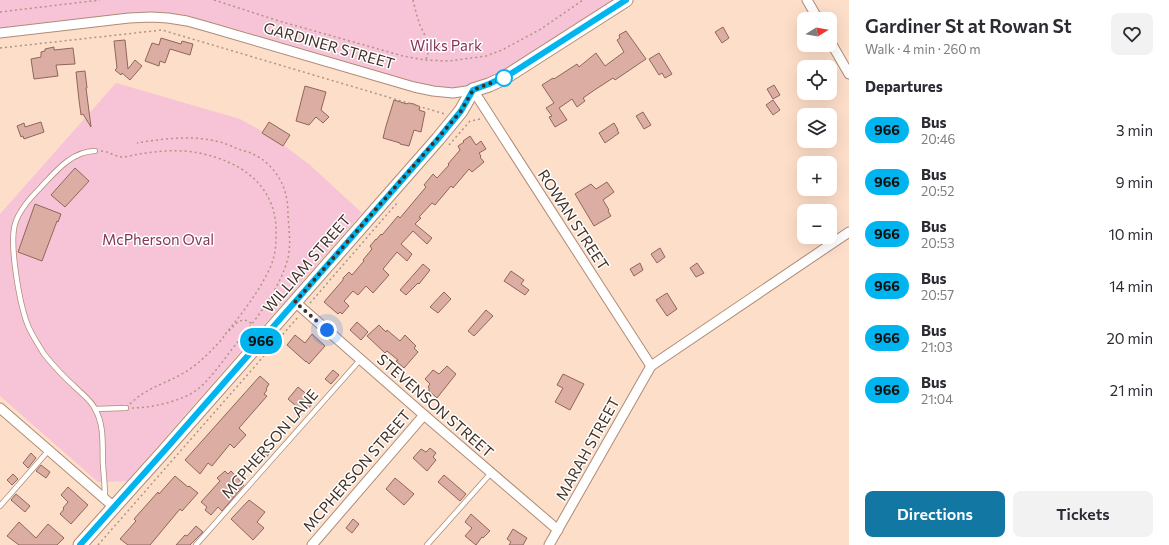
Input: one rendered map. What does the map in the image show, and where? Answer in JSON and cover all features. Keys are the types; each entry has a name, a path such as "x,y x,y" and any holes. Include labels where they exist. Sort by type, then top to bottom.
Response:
{"street":[{"name":"GARDINER STREET","path":"0,33 129,18 168,18 199,24 414,87 453,93 473,90 509,74 626,0"},
{"path":"807,0 814,12"},
{"path":"836,52 849,74"},
{"name":"ROWAN STREET","path":"473,90 651,366"},
{"name":"WILLIAM STREET","path":"80,545 109,503 165,450 299,306 453,121 461,111 473,90"},
{"path":"651,366 849,232"},
{"name":"STEVENSON STREET","path":"299,306 558,530"},
{"name":"MARAH STREET","path":"549,545 651,366"},
{"path":"0,408 109,503"},
{"name":"MCPHERSON STREET","path":"312,545 424,415"}],"lane":[{"path":"95,151 86,152 75,156 54,173 36,192 15,223 13,242 19,290 30,330 45,354 89,401 95,409 101,424 103,469 109,503"},
{"name":"MCPHERSON LANE","path":"196,545 360,360"},
{"path":"95,409 126,408"},
{"path":"0,506 49,450"},
{"path":"426,545 491,473"}],"path":[{"path":"0,12 100,0"},
{"path":"214,0 279,21 403,56 425,60 449,61 494,54 541,29 583,0"},
{"path":"413,0 420,24 427,39 428,51 425,60"},
{"path":"0,48 162,30 439,112 447,115 453,121"},
{"path":"447,146 470,121 489,116"},
{"path":"126,408 158,406 176,400 197,390 213,374 252,324 267,302 280,279 288,258 290,246 287,201 283,186 270,166 255,154 216,141 203,139 180,138 137,143"},
{"path":"95,151 106,151 120,157 169,152 188,152 224,160 253,177 267,193 274,210 277,223 273,260 259,288 247,307 223,337 207,355 187,371 148,390 126,408"},
{"path":"98,545 299,306 402,199"},
{"path":"223,337 242,320 249,321 252,324"}],"green space":[{"name":"Wilks Park","path":"0,0 626,0 489,85 433,91 168,18 0,33"},
{"name":"McPherson Oval","path":"116,83 240,119 274,138 310,165 362,213 127,481 98,482 0,396 0,214"}],"building":[{"path":"723,27 729,38 722,43 715,32"},
{"path":"626,31 646,59 615,80 613,78 583,98 585,101 577,107 572,99 559,108 567,120 555,127 549,117 552,116 546,108 554,103 542,85 577,64 579,67 596,53 605,66 624,52 617,40 620,38 619,35"},
{"path":"161,38 181,44 182,41 193,44 190,55 170,49 165,63 160,61 159,66 145,61 152,43 159,45"},
{"path":"125,40 128,69 135,60 142,66 130,80 122,73 121,75 115,70 117,68 114,41"},
{"path":"54,47 54,50 73,48 75,64 56,65 58,76 34,79 31,59 41,57 41,52 45,51 45,49"},
{"path":"659,53 672,74 665,78 662,73 659,75 649,59"},
{"path":"85,71 91,127 83,114 81,115 76,72"},
{"path":"774,85 780,95 773,99 767,89"},
{"path":"305,86 326,92 321,110 329,117 323,123 316,117 309,125 296,121"},
{"path":"394,100 407,104 414,104 420,107 419,110 425,112 421,132 414,130 409,146 383,138"},
{"path":"773,100 780,110 773,115 766,105"},
{"path":"643,112 651,125 644,129 636,116"},
{"path":"41,122 44,132 24,139 23,136 21,137 17,126 24,123 25,127"},
{"path":"269,122 290,135 283,146 262,133"},
{"path":"614,123 619,133 605,143 599,133"},
{"path":"470,136 476,145 481,141 486,149 479,153 484,162 472,172 469,169 453,188 451,186 435,205 432,203 419,217 421,218 415,224 432,238 427,244 413,231 401,244 412,254 407,261 397,252 383,269 389,275 373,293 366,286 358,295 353,291 344,301 349,306 342,314 340,312 338,314 324,302 343,280 343,278 349,272 352,275 364,261 363,260 372,249 370,246 381,234 382,235 398,216 400,218 426,187 424,185 433,174 437,178 449,165 448,164 460,150 458,146"},
{"path":"75,168 89,181 65,207 51,195"},
{"path":"607,182 614,192 603,200 611,216 594,226 575,194 591,184 596,189"},
{"path":"35,204 61,214 42,261 18,252"},
{"path":"660,248 665,257 657,263 651,254"},
{"path":"640,263 643,270 634,276 630,269"},
{"path":"697,263 704,273 696,277 690,268"},
{"path":"423,264 430,270 419,284 418,283 406,295 400,290"},
{"path":"511,271 524,280 521,284 529,290 525,295 504,281"},
{"path":"444,292 451,299 438,313 430,307"},
{"path":"667,293 677,309 667,316 656,300"},
{"path":"486,310 493,316 474,336 468,331"},
{"path":"357,322 368,332 361,340 350,330"},
{"path":"379,325 386,332 387,330 400,341 405,335 416,346 414,348 418,352 404,368 396,361 398,360 387,351 385,353 367,336"},
{"path":"312,334 325,346 309,364 287,345 295,335 305,343"},
{"path":"447,366 456,374 437,398 429,391 428,387 430,384 425,379 433,370 439,374"},
{"path":"333,370 339,375 331,384 325,379"},
{"path":"563,374 584,384 570,410 555,402 563,388 557,385"},
{"path":"260,376 269,384 264,394 267,396 239,428 246,435 234,448 230,444 212,466 208,463 200,474 185,460"},
{"path":"298,387 315,401 304,413 288,399"},
{"path":"261,447 269,454 259,466 250,459"},
{"path":"430,448 436,453 433,457 436,460 427,471 413,458 421,449 426,452"},
{"path":"31,453 36,458 28,468 23,463"},
{"path":"41,465 50,472 46,478 36,471"},
{"path":"225,471 228,474 231,471 244,485 222,511 218,507 211,515 205,510 207,507 201,502 220,481 217,478"},
{"path":"13,474 18,479 12,485 7,480"},
{"path":"444,475 466,494 460,501 438,482"},
{"path":"175,476 198,493 182,511 180,509 150,545 128,545 120,539 136,521 134,519 158,492 159,494"},
{"path":"395,478 414,494 404,505 386,489"},
{"path":"68,487 88,505 71,524 60,514 68,502 61,495"},
{"path":"16,494 30,506 25,512 11,500"},
{"path":"249,500 265,512 257,522 264,528 253,540 231,519"},
{"path":"471,514 490,531 483,538 482,537 476,545 465,536 472,528 465,522"},
{"path":"353,519 359,524 352,533 346,528"},
{"path":"19,522 36,538 48,524 64,538 57,545 19,545 7,536"},
{"path":"196,526 203,532 190,545 176,545 185,535 187,536"},
{"path":"513,529 527,538 523,545 509,545 511,542 507,539"}],"bus line":[{"name":"966","path":"80,545 438,139 461,111 473,90 504,78 626,0"}],"route":[{"path":"327,330 295,302 461,111 473,90 504,78"}]}
